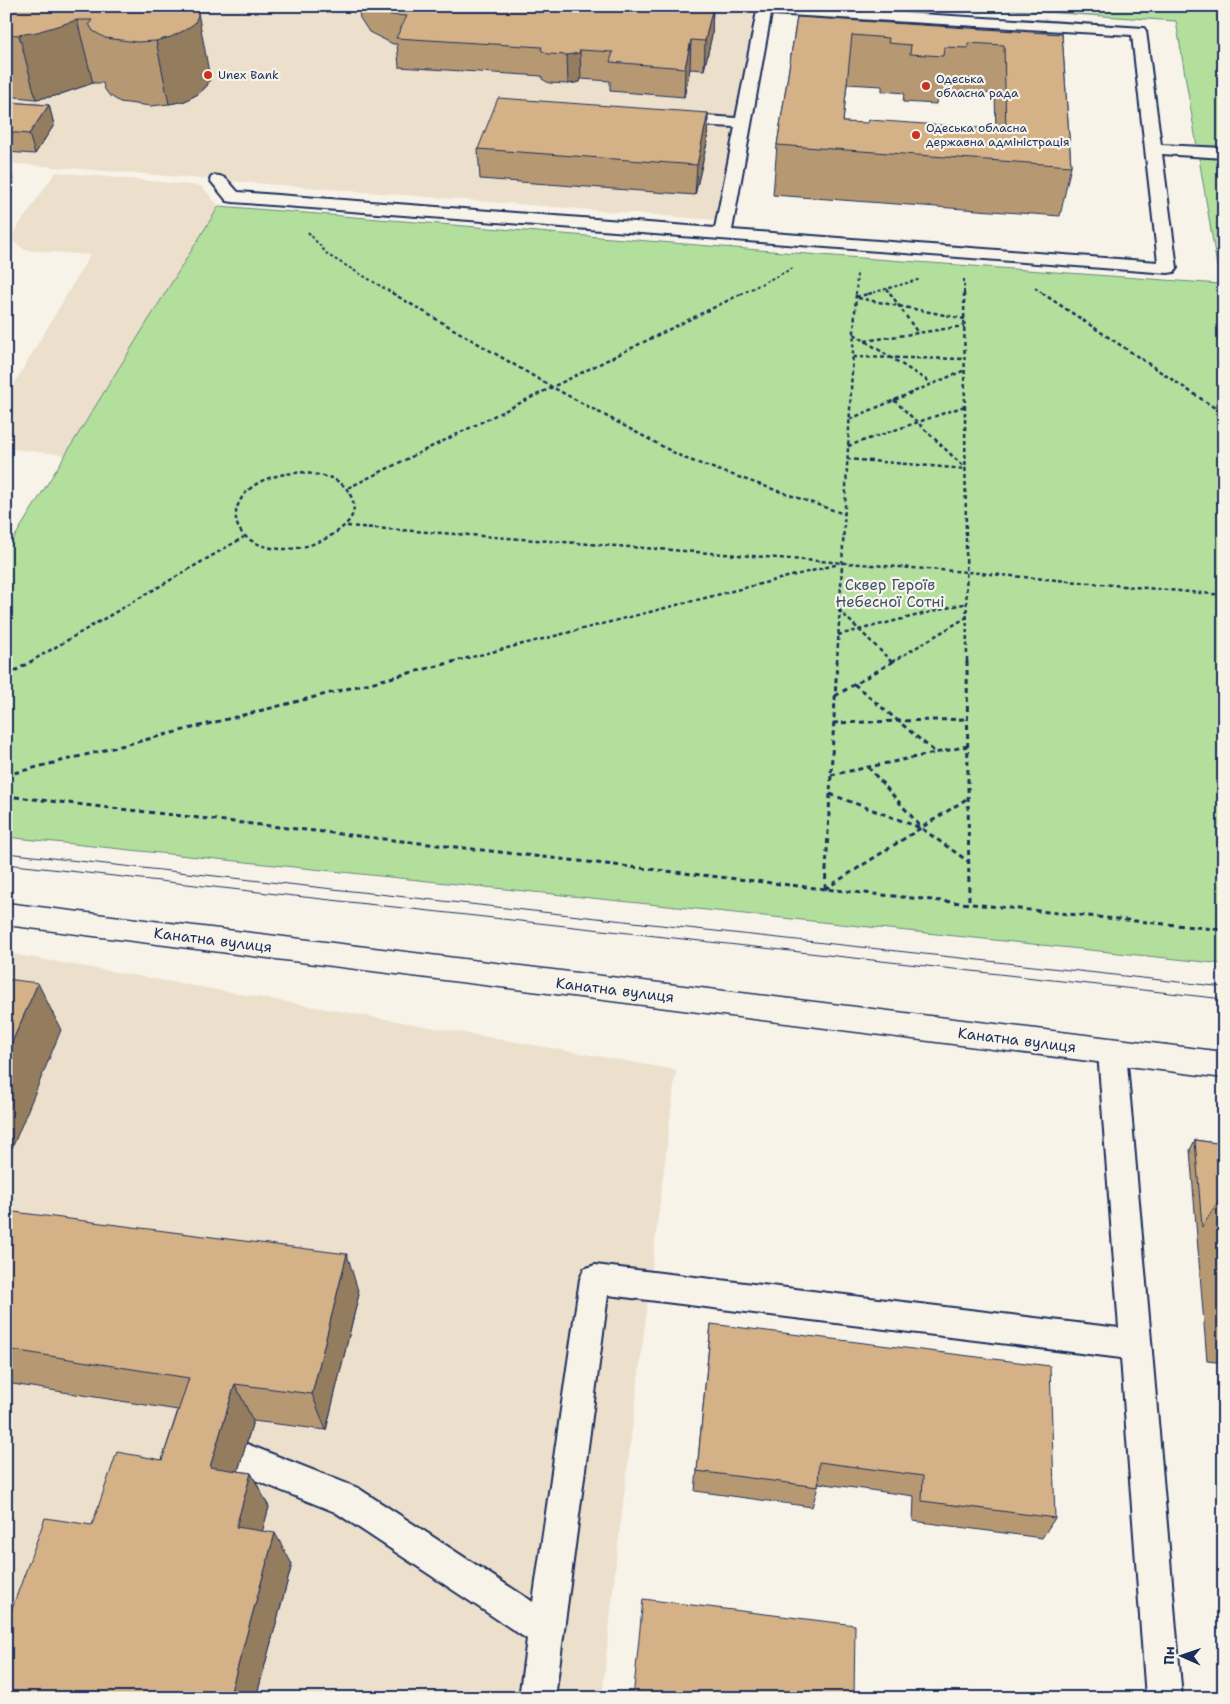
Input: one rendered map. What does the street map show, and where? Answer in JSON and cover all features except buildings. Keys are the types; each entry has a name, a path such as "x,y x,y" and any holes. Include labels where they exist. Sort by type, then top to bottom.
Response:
{"main road":[{"name":"Канатна вулиця","path":"6,914 1224,1066"}],"lane":[{"path":"218,180 233,197 851,244 964,260 1168,268 1139,31 762,7 723,234"},
{"path":"654,117 743,123"},
{"path":"1153,149 1224,153"},
{"path":"1112,1052 1164,1698"},
{"path":"537,1698 596,1279 1136,1345"},
{"path":"242,1458 346,1500 546,1630"}],"path":[{"path":"300,202 298,207 301,225 328,255 552,388 684,458 844,514"},
{"path":"348,488 851,244 856,297 825,889"},
{"path":"856,297 887,289 964,260 969,904"},
{"path":"1035,288 1224,414"},
{"path":"887,289 918,333"},
{"path":"856,297 965,319"},
{"path":"865,340 964,326"},
{"path":"854,334 931,384"},
{"path":"853,357 965,359"},
{"path":"850,419 965,370"},
{"path":"894,400 966,468"},
{"path":"848,446 965,406"},
{"path":"847,459 966,468"},
{"path":"291,473 320,474 336,480 348,488 354,500 354,513 348,526 335,537 317,545 277,550 258,545 244,537 236,526 234,514 238,501 248,489 263,480 291,473"},
{"path":"348,526 967,572 1224,596"},
{"path":"6,676 244,537"},
{"path":"6,775 842,563"},
{"path":"838,635 967,603"},
{"path":"839,610 892,662"},
{"path":"835,696 967,617"},
{"path":"854,684 935,753"},
{"path":"833,723 968,719"},
{"path":"830,775 968,746"},
{"path":"868,767 921,828 969,862"},
{"path":"830,794 921,828"},
{"path":"6,796 825,889 1224,930"},
{"path":"825,889 968,798"}],"shaded area":[{"path":"6,6 755,6 716,220 6,163"},
{"path":"56,172 201,186 219,206 66,455 6,448 6,398 90,255 25,250 9,239"},
{"path":"6,953 676,1070 616,1561 602,1698 6,1698"}],"green space":[{"name":"Сквер Героїв Небесної Сотні","path":"956,6 1224,6 1224,964 6,837 6,551 219,206 820,255 1220,284 1176,21"}],"tram line":[{"path":"6,853 1224,987"},
{"path":"6,864 1224,999"}],"place":[{"name":"Unex Bank","path":"208,75"},
{"name":"Одеська обласна рада","path":"926,86"},
{"name":"Одеська обласна державна адміністрація","path":"916,135"}]}
